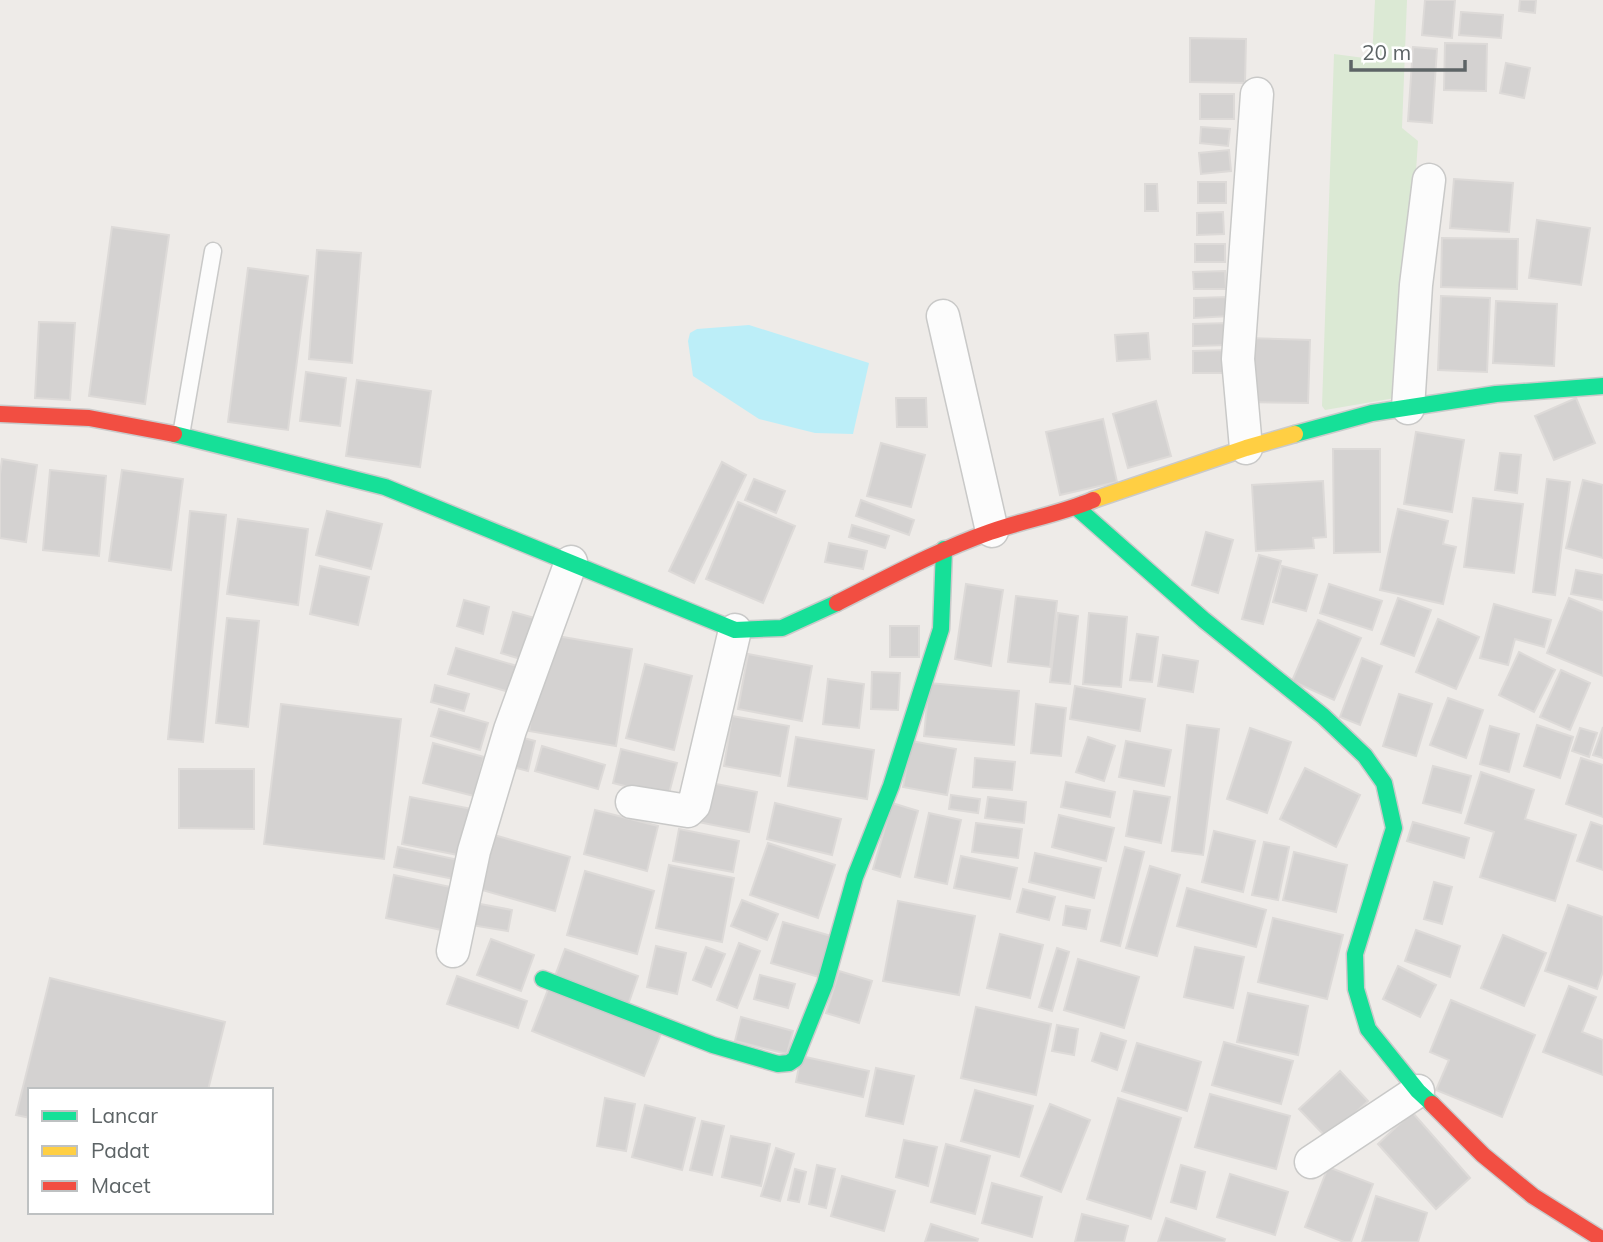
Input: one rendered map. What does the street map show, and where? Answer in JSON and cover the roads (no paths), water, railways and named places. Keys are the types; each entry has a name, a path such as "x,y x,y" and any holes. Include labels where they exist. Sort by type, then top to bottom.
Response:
{"street":[{"path":"1246,448 1238,359 1257,94"},
{"path":"1408,408 1416,285 1429,180"},
{"path":"943,316 992,531"},
{"path":"0,414 89,418 181,435 385,487 735,630 782,628 944,549 1246,448 1372,413 1496,394 1603,386"},
{"path":"1076,507 1204,620 1323,716 1365,756 1384,783 1394,828 1355,954 1356,989 1368,1030 1418,1091 1503,1172 1533,1196 1603,1240"},
{"path":"543,979 713,1045 778,1065 795,1059 825,984 855,877 891,786 940,629 944,549"},
{"path":"453,951 474,851 510,730 571,562"},
{"path":"632,802 688,811 694,805 735,630"},
{"path":"1311,1162 1418,1091"}],"lane":[{"path":"181,435 213,251"}],"water":[{"path":"749,325 869,363 853,434 815,433 759,419 693,376 688,341 690,333 697,329"}]}
